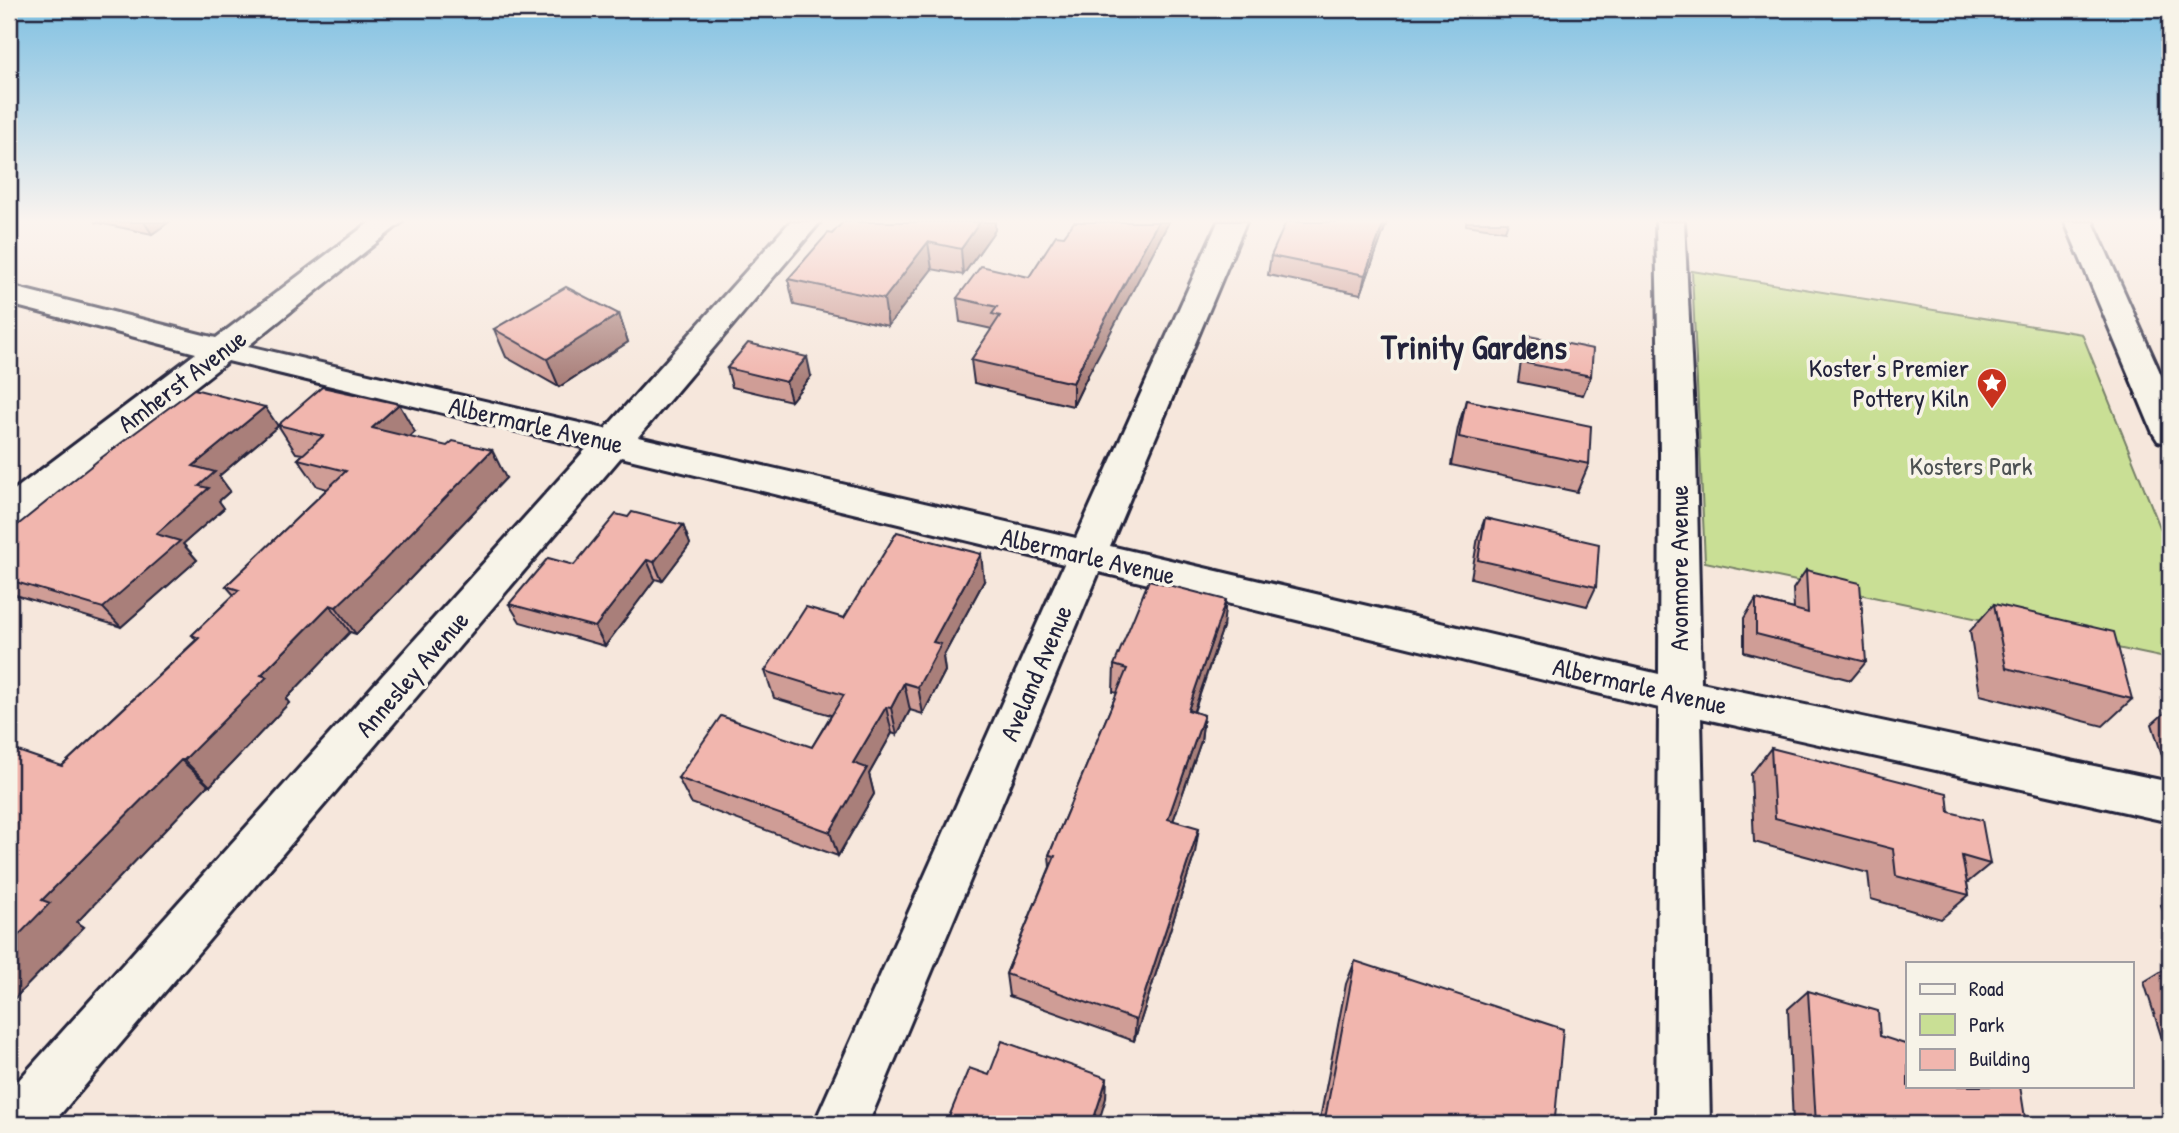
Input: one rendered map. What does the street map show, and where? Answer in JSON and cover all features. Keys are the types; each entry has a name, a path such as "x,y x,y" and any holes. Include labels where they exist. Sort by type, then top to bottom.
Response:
{"street":[{"name":"Amherst Avenue","path":"9,513 320,275"},
{"name":"Annesley Avenue","path":"16,1124 760,275"},
{"name":"Aveland Avenue","path":"841,1124 1209,275"},
{"name":"Avonmore Avenue","path":"1672,275 1678,453 1683,1124"},
{"path":"2102,275 2170,433"},
{"name":"Albermarle Avenue","path":"9,295 223,350 614,444 1680,696 2170,802"}],"green space":[{"name":"Kosters Park","path":"1692,275 1716,275 2082,334 2170,552 2170,659 1705,562"}],"building":[{"path":"792,275 903,275 884,299 788,279"},
{"path":"974,275 1029,277 1129,275 1073,383 971,360 1000,316 992,314 997,307 957,298"},
{"path":"566,287 619,314 547,359 494,329"},
{"path":"1529,336 1593,349 1591,376 1525,363"},
{"path":"748,343 807,357 786,382 727,368"},
{"path":"322,387 399,404 372,428 447,446 453,441 492,450 370,575 336,607 330,605 261,675 267,677 42,900 50,903 9,945 9,748 62,766 199,638 192,635 239,590 226,586 346,471 298,459 323,436 278,425"},
{"path":"194,389 265,407 193,466 215,472 199,486 209,488 156,534 180,541 103,608 9,580 9,532 101,458"},
{"path":"1466,400 1591,426 1589,464 1459,437"},
{"path":"632,512 683,525 654,562 647,560 595,627 509,604 548,558 574,565 616,514 628,517"},
{"path":"1485,518 1599,544 1596,587 1478,560"},
{"path":"897,532 981,554 933,642 941,644 918,687 904,683 891,708 886,707 853,763 867,768 830,832 678,778 721,716 812,747 844,695 765,671 806,607 844,618"},
{"path":"1806,570 1860,583 1866,662 1756,634 1756,599 1808,613"},
{"path":"1149,580 1226,600 1188,710 1204,715 1168,819 1199,828 1136,1020 1006,974 1055,856 1049,855 1127,669 1114,665"},
{"path":"1994,604 2114,632 2132,699 2006,668"},
{"path":"1771,748 1947,793 1949,812 1982,820 1990,864 1962,856 1969,895 1896,876 1893,849 1775,818"},
{"path":"1355,961 1563,1029 1555,1118 1560,1119 1559,1124 1324,1124"},
{"path":"1808,991 1878,1011 1880,1036 1906,1044 1906,1088 2020,1088 2026,1124 1816,1124"},
{"path":"1002,1041 1107,1078 1092,1124 946,1124 969,1068 989,1075"}],"place":[{"name":"Koster's Premier Pottery Kiln","path":"1992,410"}],"district":[{"name":"Trinity Gardens","path":"1474,347"}]}
